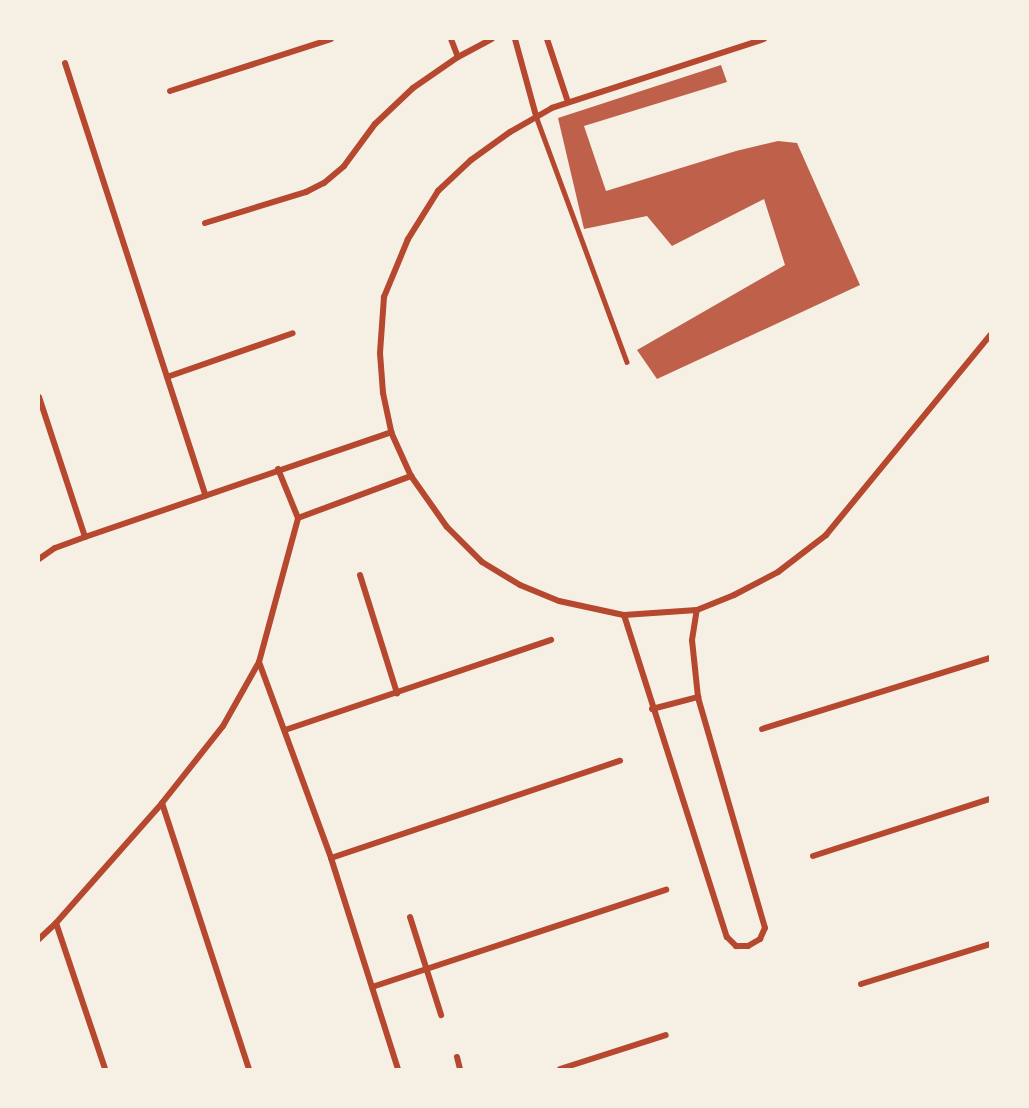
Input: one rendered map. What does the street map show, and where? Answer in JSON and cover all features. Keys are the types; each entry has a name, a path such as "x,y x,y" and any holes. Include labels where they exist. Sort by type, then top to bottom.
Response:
{"street":[{"path":"170,91 332,39"},
{"path":"451,39 458,57"},
{"path":"206,223 306,192 324,183 344,166 375,124 413,88 458,57 492,39"},
{"path":"515,39 536,116"},
{"path":"547,39 568,102"},
{"path":"764,39 568,102 536,116 471,160 438,191 408,239 384,297 380,353 383,393 391,432 411,476 447,527 482,562 520,585 559,601 624,615 697,610 734,595 778,572 826,535 990,335"},
{"path":"65,63 206,496"},
{"path":"167,377 293,333"},
{"path":"39,398 85,537"},
{"path":"39,559 55,549 85,537 391,432"},
{"path":"39,939 56,924 162,803 223,726 260,662 298,519 278,469"},
{"path":"298,519 411,476"},
{"path":"360,575 397,693"},
{"path":"624,615 652,710 727,937 736,946 748,946 760,939 765,928 698,697 692,640 697,610"},
{"path":"285,730 551,640"},
{"path":"762,729 990,658"},
{"path":"260,662 331,858 398,1069"},
{"path":"652,710 698,697"},
{"path":"331,858 620,761"},
{"path":"813,856 990,799"},
{"path":"162,803 249,1069"},
{"path":"372,987 666,890"},
{"path":"410,917 441,1016"},
{"path":"56,924 105,1069"},
{"path":"861,984 990,944"},
{"path":"560,1069 666,1035"},
{"path":"457,1057 460,1069"}],"lane":[{"path":"536,116 627,362"}],"building":[{"path":"721,65 727,82 584,126 606,191 736,151 778,141 797,143 860,285 657,379 637,350 785,265 764,199 672,246 647,216 584,229 558,118"}]}
